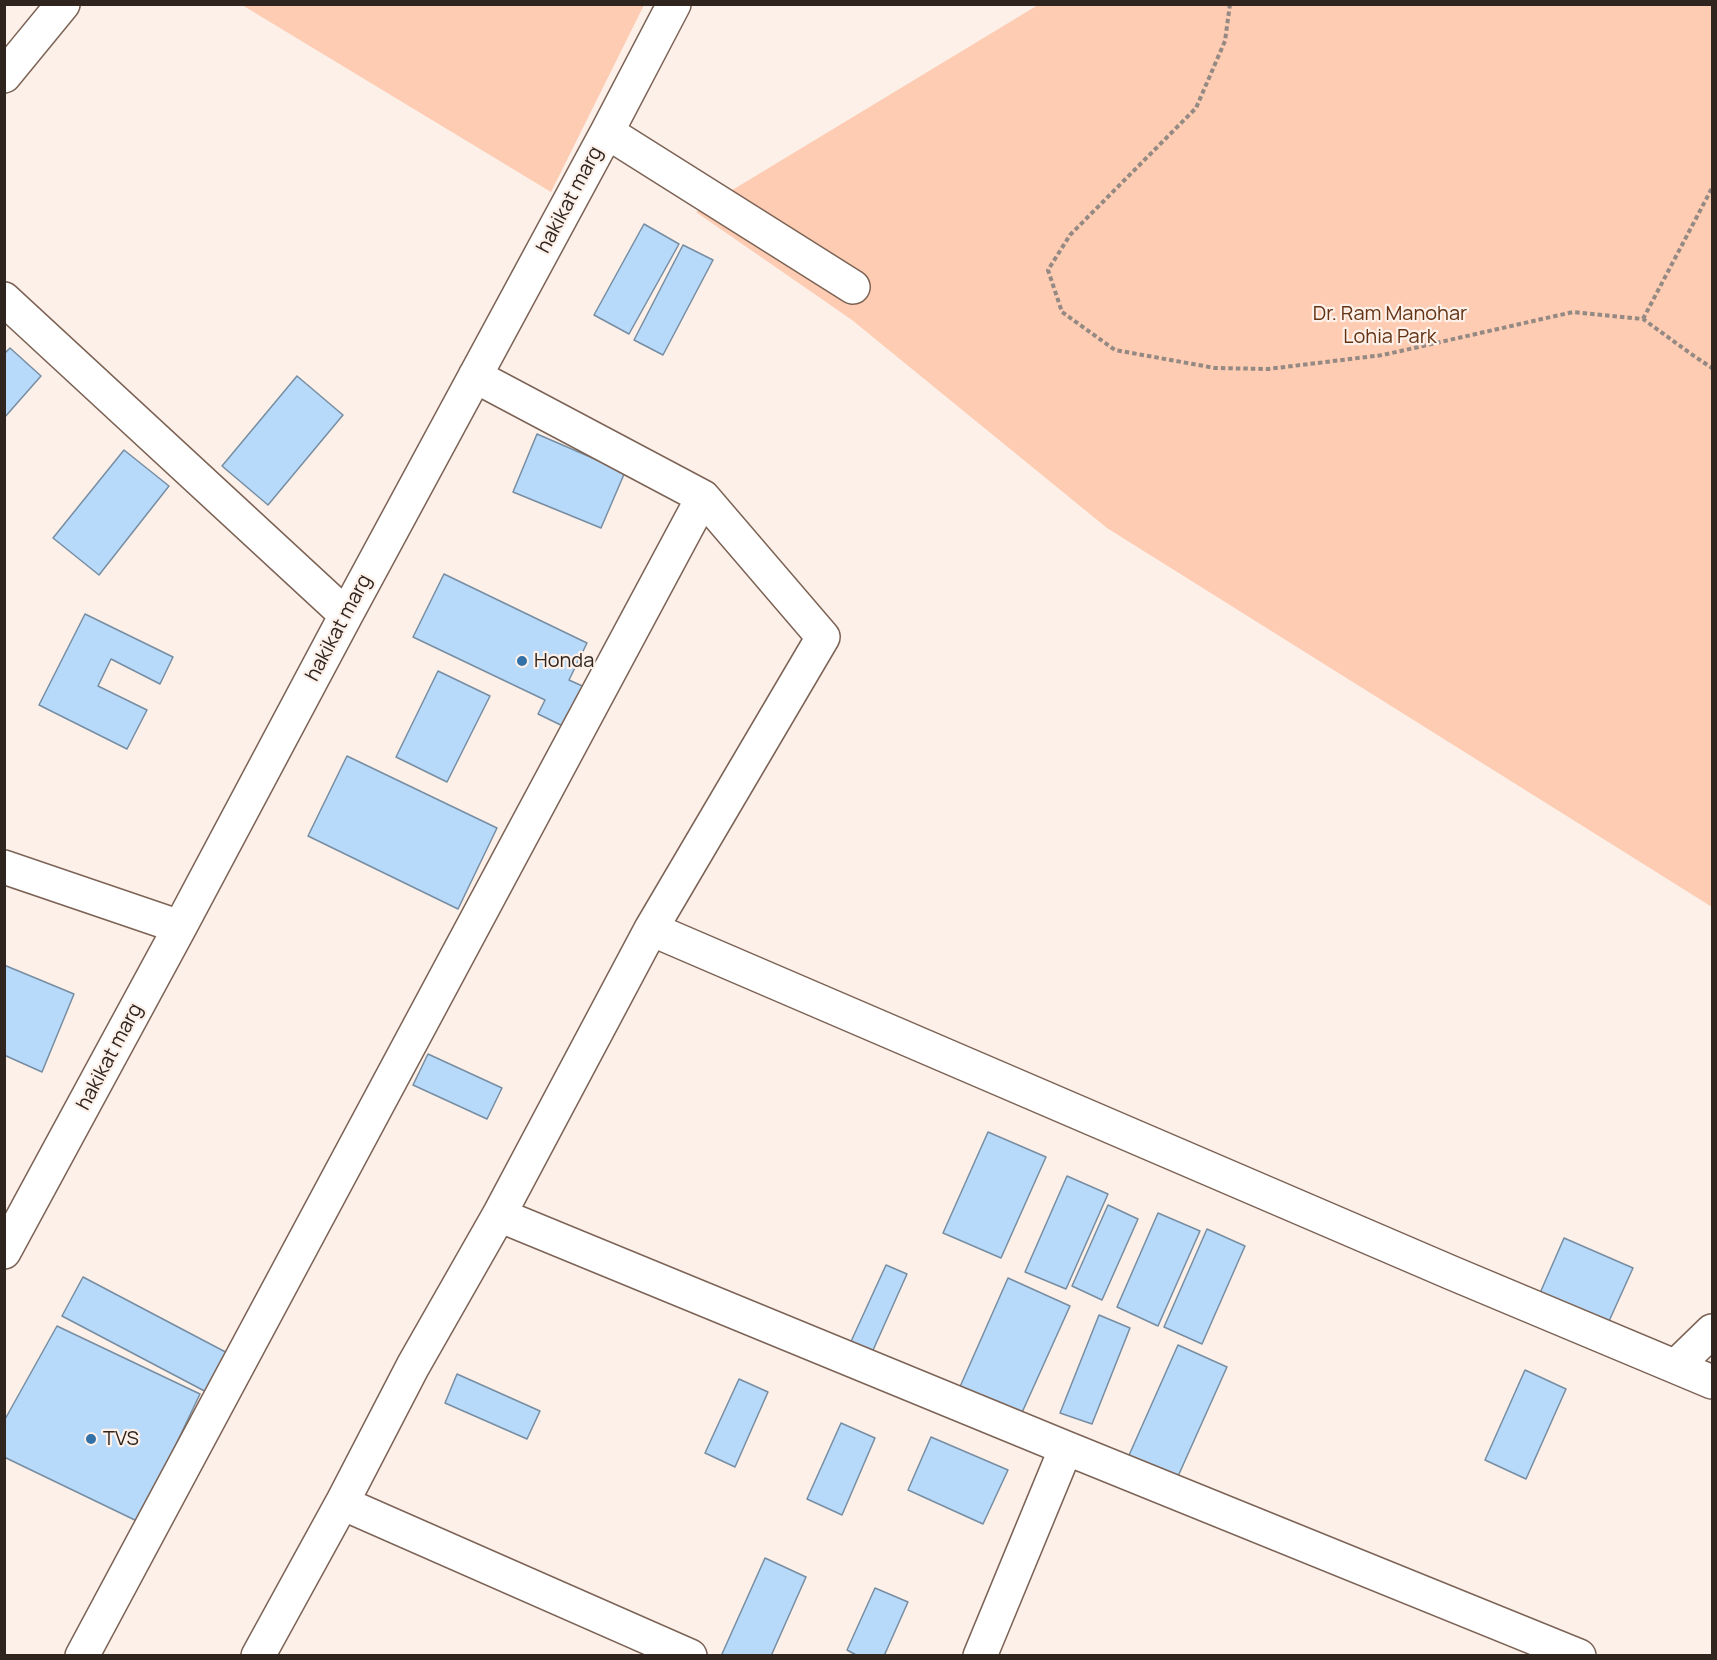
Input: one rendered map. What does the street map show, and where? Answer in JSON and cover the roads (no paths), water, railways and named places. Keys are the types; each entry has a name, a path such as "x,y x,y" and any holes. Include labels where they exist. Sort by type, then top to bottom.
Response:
{"street":[{"path":"4,76 63,4"},
{"name":"hakikat marg","path":"4,1252 674,4"},
{"path":"607,132 853,287"},
{"path":"4,299 345,615"},
{"path":"258,1656 342,1503 413,1366 499,1215 651,929 823,637 703,497 475,376"},
{"path":"82,1656 703,497"},
{"path":"4,867 180,927"},
{"path":"651,929 1441,1268 1713,1382"},
{"path":"499,1215 1579,1656"},
{"path":"1676,1366 1713,1331"},
{"path":"980,1656 1066,1448"},
{"path":"342,1503 690,1656"}],"place":[{"name":"Honda","path":"522,661"},
{"name":"TVS","path":"91,1439"}],"park label":[{"name":"Dr. Ram Manohar Lohia Park","path":"1390,326"}]}
